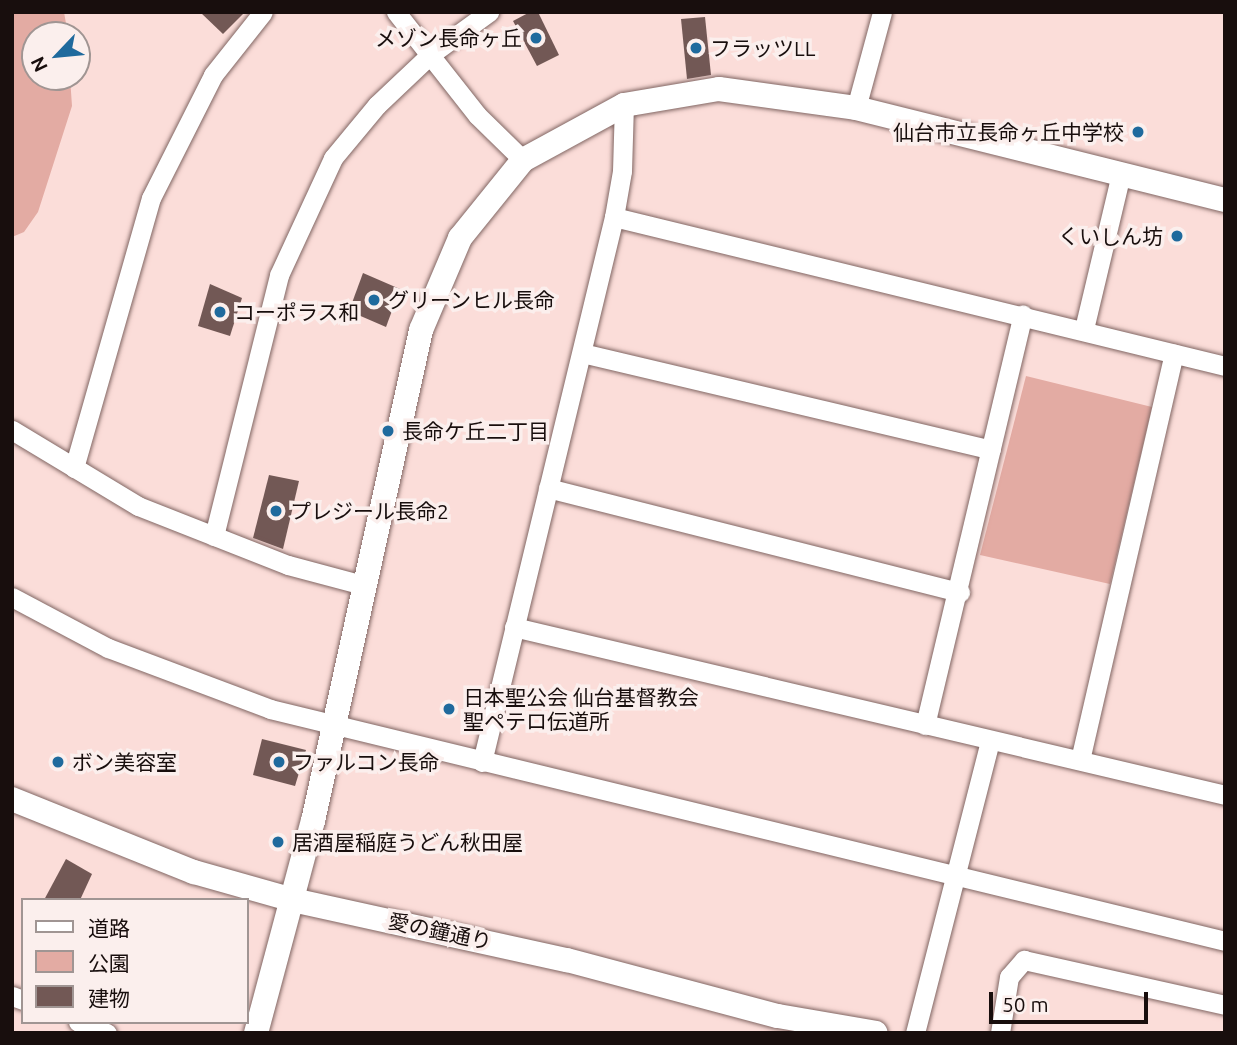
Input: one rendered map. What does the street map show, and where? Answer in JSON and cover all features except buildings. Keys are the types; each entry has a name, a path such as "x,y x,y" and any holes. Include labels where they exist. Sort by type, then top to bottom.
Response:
{"street":[{"path":"74,468 151,198 213,75 263,12"},
{"path":"396,12 477,114 523,160"},
{"path":"214,536 279,275 299,224 333,158 376,105 431,54 489,12"},
{"path":"856,108 882,12"},
{"path":"256,1033 278,934 293,900 334,727 421,330 439,279 478,211 523,160 624,105 719,89 856,108 1121,178 1225,200"},
{"path":"482,762 614,217 622,172 624,105"},
{"path":"1084,329 1121,178"},
{"path":"614,217 1084,329 1225,366"},
{"path":"925,725 960,592 1023,315"},
{"path":"582,353 991,450"},
{"path":"1080,760 1174,354"},
{"path":"12,430 138,506 288,565 363,585"},
{"path":"548,488 960,592"},
{"path":"12,597 108,648 334,727 958,873 1225,941"},
{"path":"514,627 1225,794"},
{"path":"915,1033 990,740"},
{"name":"愛の鐘通り","path":"12,799 194,872 293,900 567,960 778,1016 876,1033"},
{"path":"1000,1033 1009,977 1024,960 1225,1005"},
{"path":"83,1024 107,1033"}],"green space":[{"path":"12,12 64,12 66,21 21,21 21,91 71,91 72,106 38,212 24,232 12,237"},
{"path":"1026,376 1152,407 1110,584 980,555"}],"place":[{"name":"メゾン長命ヶ丘","path":"536,38"},
{"name":"フラッツLL","path":"696,48"},
{"name":"仙台市立長命ヶ丘中学校","path":"1138,132"},
{"name":"くいしん坊","path":"1177,236"},
{"name":"グリーンヒル長命","path":"374,300"},
{"name":"コーポラス和","path":"220,312"},
{"name":"長命ケ丘二丁目","path":"388,431"},
{"name":"プレジール長命2","path":"276,511"},
{"name":"日本聖公会 仙台基督教会 聖ペテロ伝道所","path":"449,709"},
{"name":"ボン美容室","path":"58,762"},
{"name":"ファルコン長命","path":"279,762"},
{"name":"居酒屋稲庭うどん秋田屋","path":"278,842"}]}
